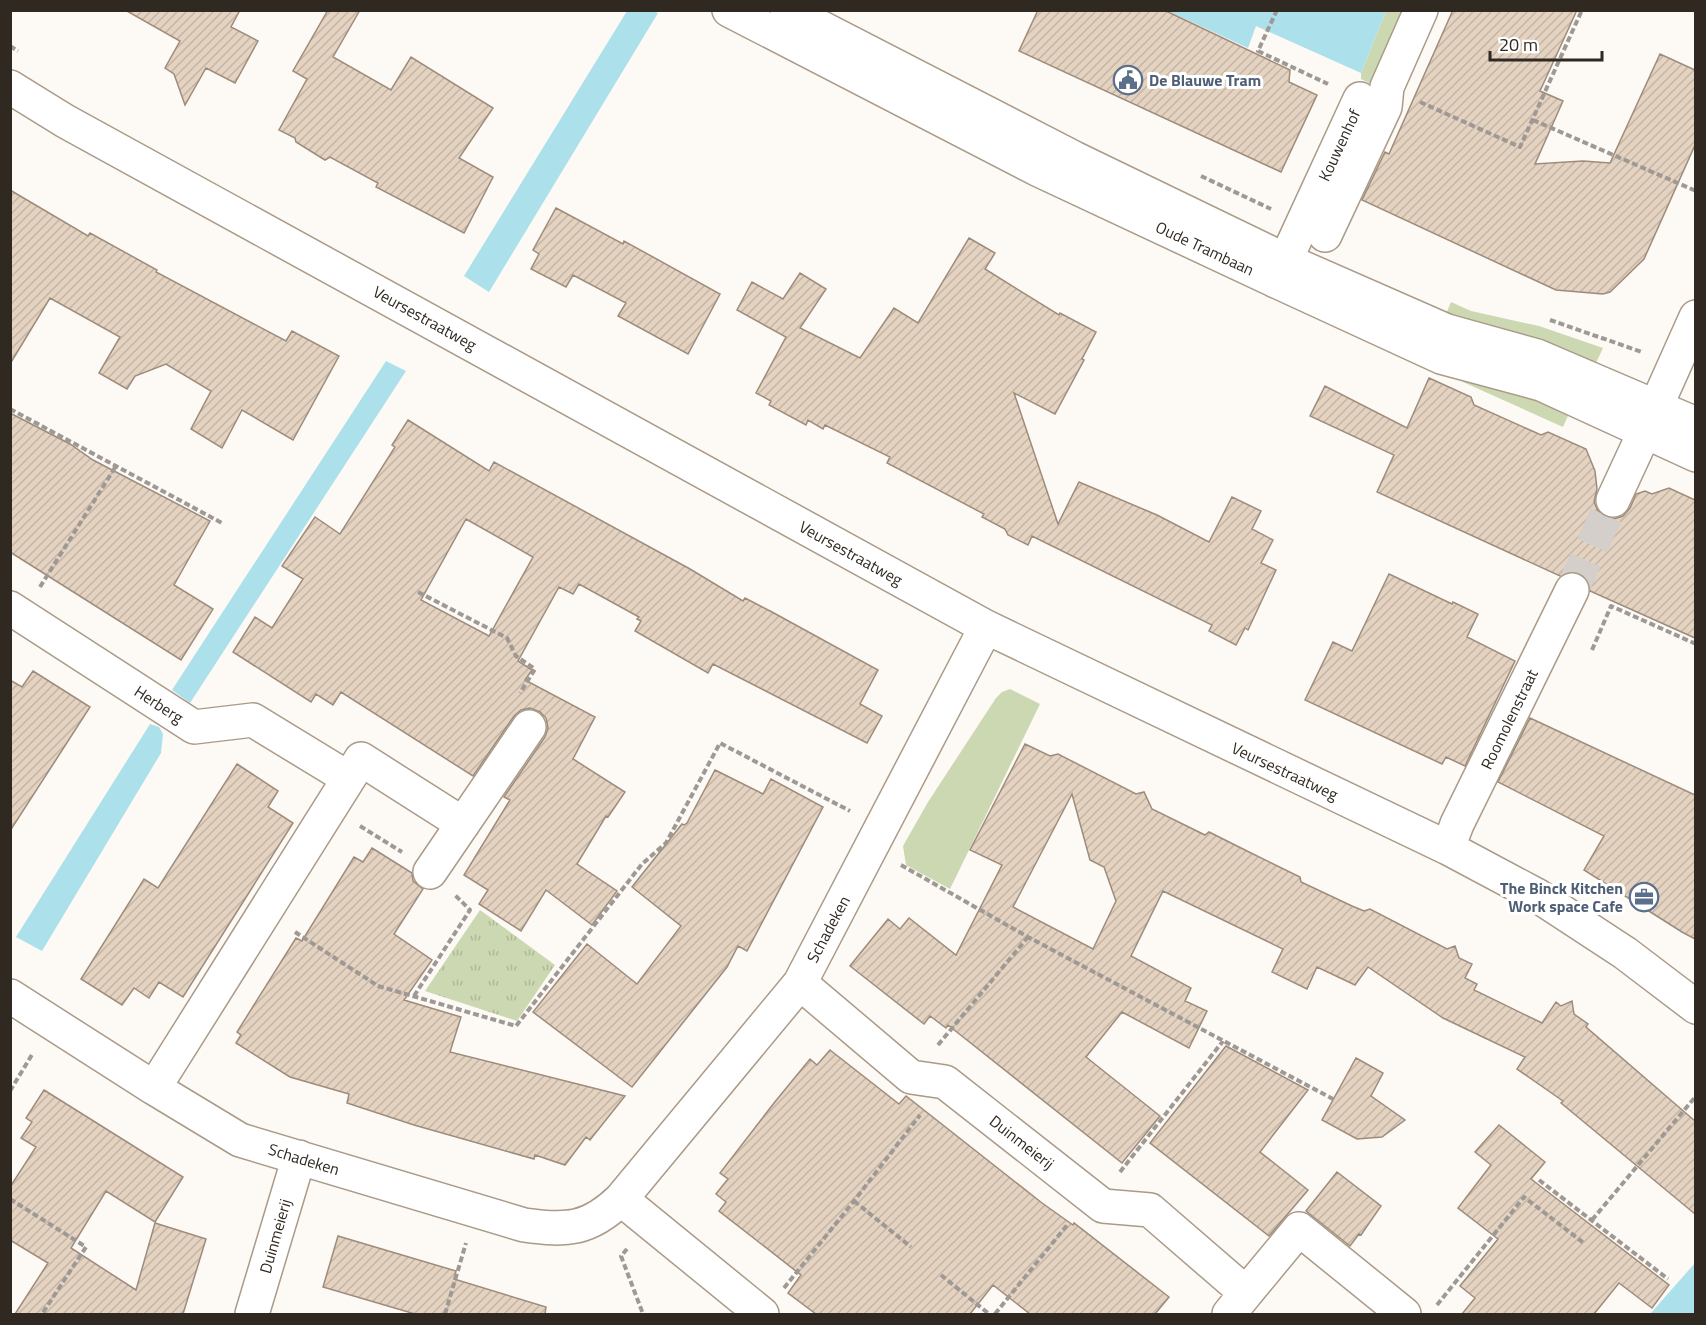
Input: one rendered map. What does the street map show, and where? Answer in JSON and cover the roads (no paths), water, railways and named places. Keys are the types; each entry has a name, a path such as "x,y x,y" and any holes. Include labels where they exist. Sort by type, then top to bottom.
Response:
{"street":[{"name":"Oude Trambaan","path":"729,10 1039,170 1281,271"},
{"name":"Oude Trambaan","path":"787,10 1074,158 1441,357 1541,384 1650,419 1695,424"},
{"name":"Kouwenhof","path":"1281,271 1373,93 1421,10"},
{"name":"Veursestraatweg","path":"10,87 76,126 986,627 1448,848 1538,896 1625,953 1695,1007"},
{"name":"Kouwenhof","path":"1325,235 1385,106 1373,93"},
{"path":"1612,500 1695,317"},
{"name":"Oude Trambaan","path":"1650,419 1695,455"},
{"name":"Roomolenstraat","path":"1448,848 1457,824 1572,590"},
{"name":"Herberg","path":"16,612 194,727 253,720 348,778"},
{"name":"Schadeken","path":"10,996 240,1140 524,1225 554,1229 584,1225 605,1215 621,1199 800,983 986,627"},
{"path":"430,872 529,727"},
{"path":"154,1088 361,759 463,824"},
{"name":"Duinmeierij","path":"800,983 911,1077 945,1082 1103,1206 1150,1210 1238,1304 1299,1229 1404,1314"},
{"name":"Duinmeierij","path":"252,1314 299,1157"},
{"path":"621,1199 649,1223 769,1306"}],"water":[{"path":"627,11 658,13 489,292 464,276"},
{"path":"1168,11 1386,11 1361,73 1256,26 1248,48"},
{"path":"386,361 406,371 190,703 172,690"},
{"path":"150,724 159,727 163,734 161,753 42,951 16,937"},
{"path":"1695,1263 1695,1314 1650,1314"}],"tunnel":[{"path":"1572,590 1613,500"}],"place":[{"name":"De Blauwe Tram","path":"1128,80"},
{"name":"The Binck Kitchen Work space Cafe","path":"1644,897"}]}
